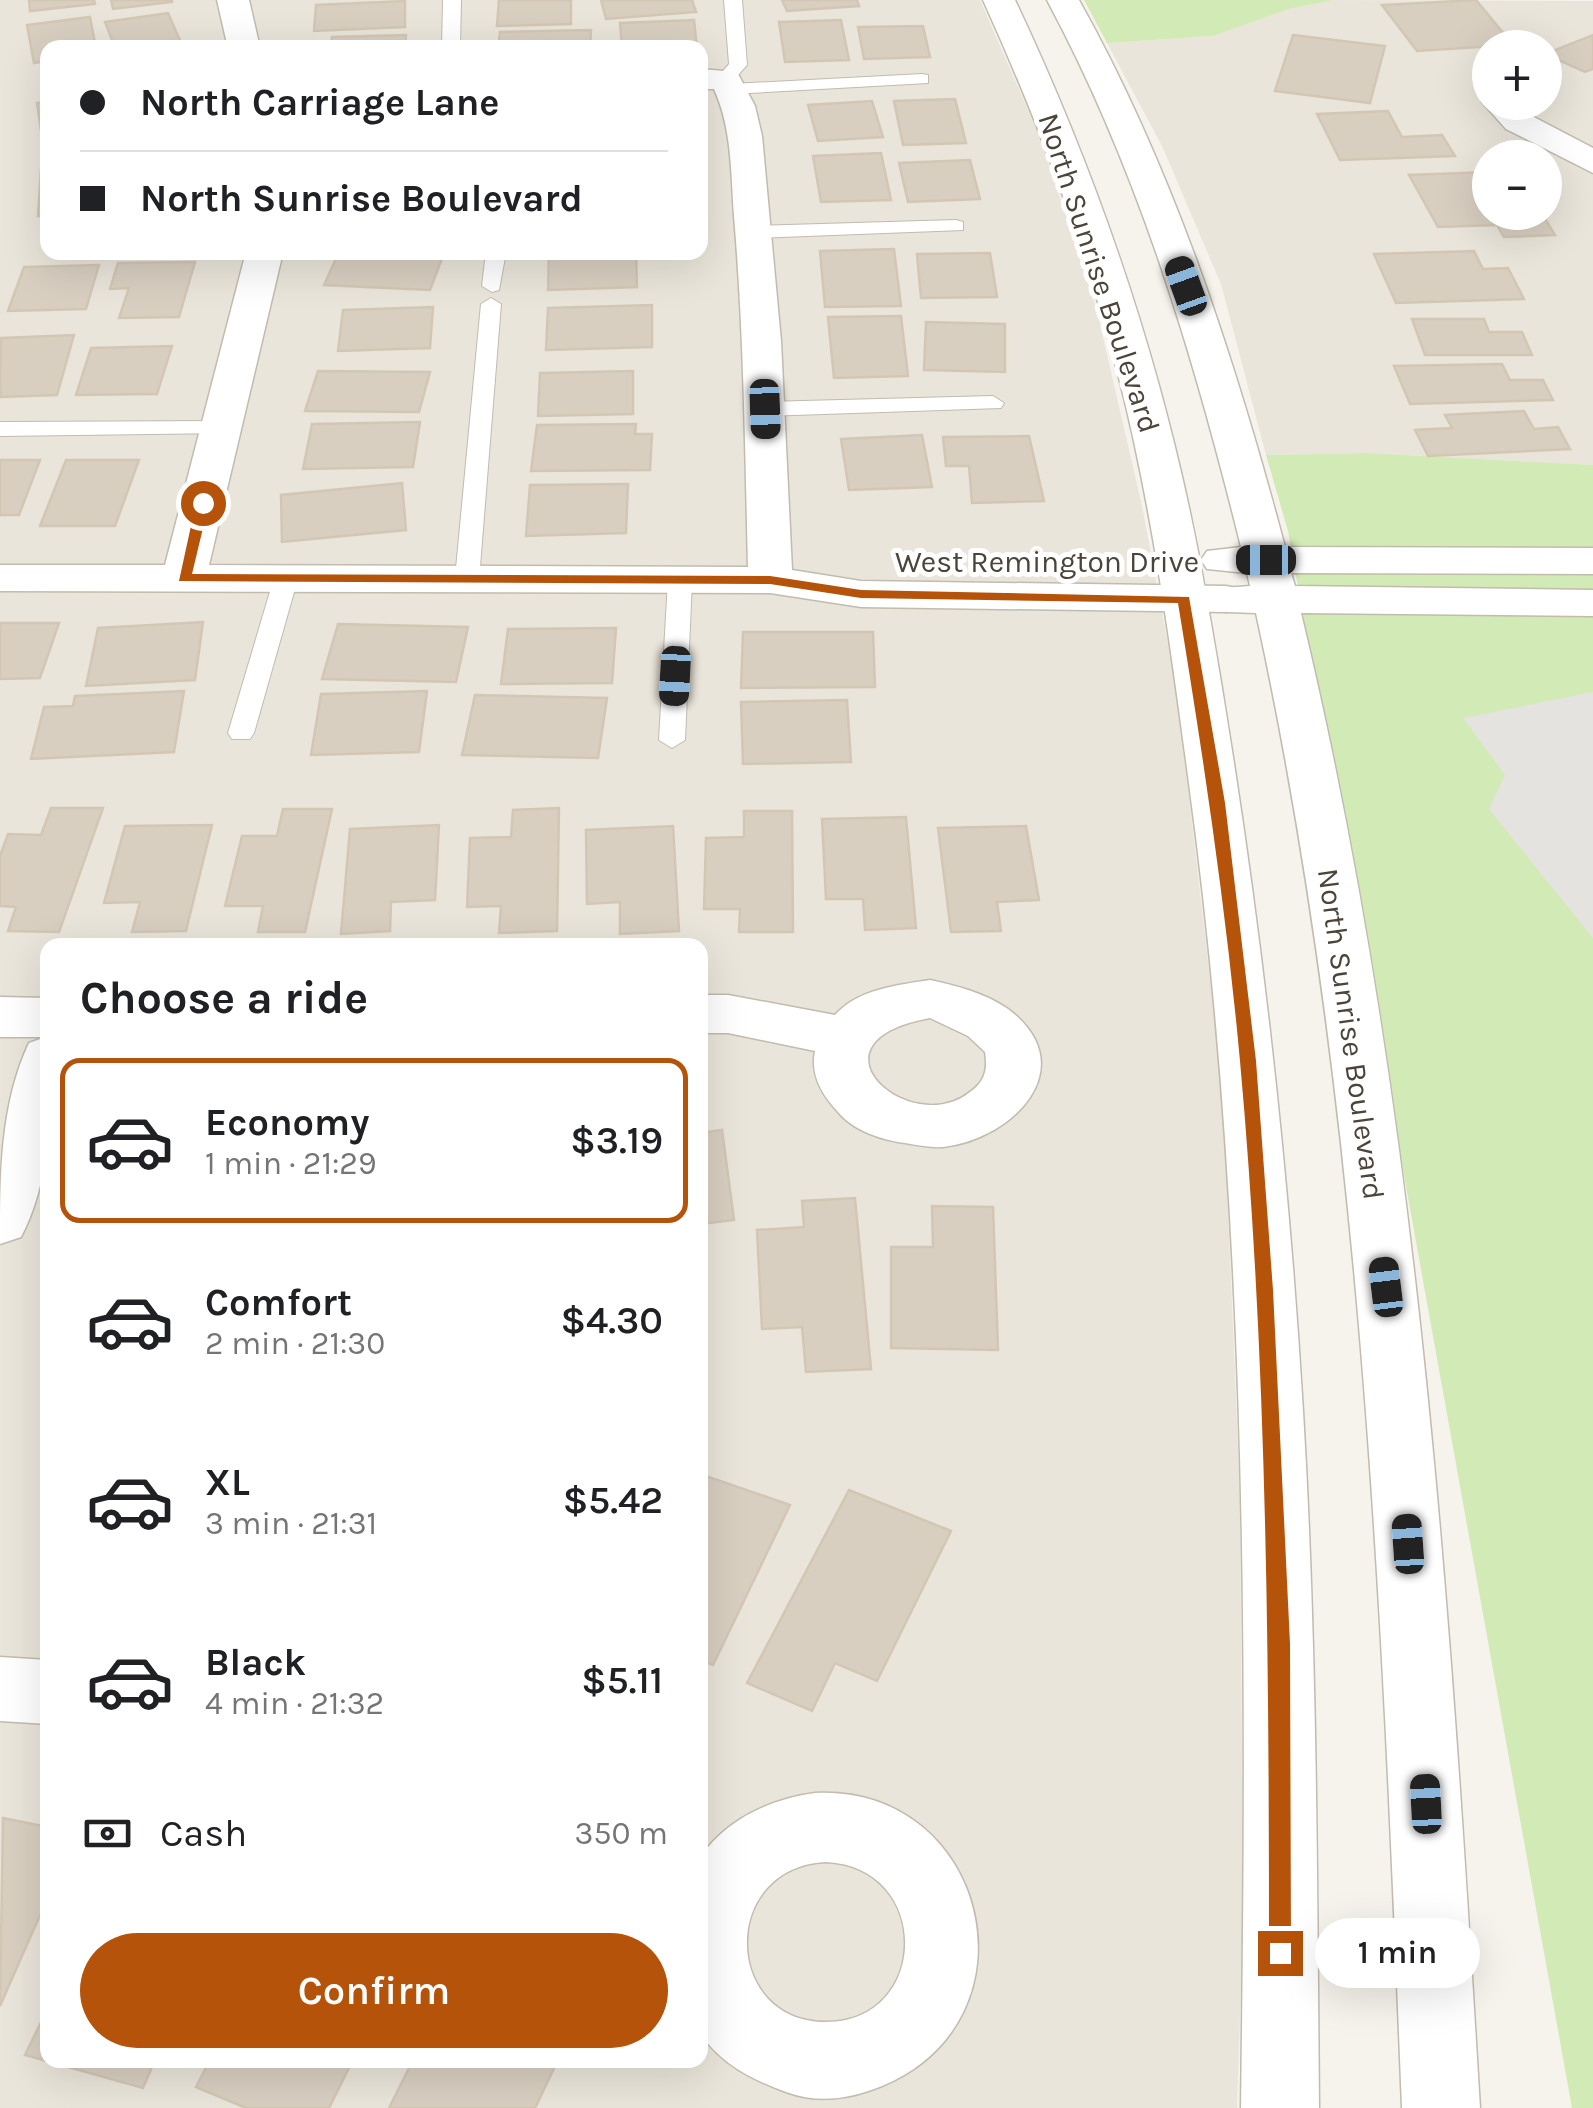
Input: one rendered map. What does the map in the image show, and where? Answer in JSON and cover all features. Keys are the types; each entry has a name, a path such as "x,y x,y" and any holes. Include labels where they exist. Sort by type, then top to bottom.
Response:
{"street":[{"path":"233,0 242,40"},
{"name":"North Sunrise Boulevard","path":"999,0 1059,138 1137,372 1316,795 1358,1058 1391,1326 1420,1690 1441,2108"},
{"name":"North Sunrise Boulevard","path":"1064,0 1130,138 1234,426 1218,803 1248,1061 1264,1290 1280,1644 1280,2108"},
{"path":"719,82 742,111 765,409 770,580"},
{"path":"1516,120 1593,162"},
{"path":"184,578 263,260"},
{"path":"1226,580 1593,562"},
{"name":"West Remington Drive","path":"0,578 770,580 861,594 1226,580"},
{"path":"1226,580 1593,604"},
{"path":"708,1014 728,1014 844,1038"},
{"path":"0,1018 40,1018"},
{"path":"0,1222 40,1084"},
{"path":"0,1689 40,1692"}],"lane":[{"path":"451,40 452,0"},
{"path":"719,82 738,65 732,0"},
{"path":"719,82 922,79"},
{"path":"754,232 956,226"},
{"path":"467,579 495,260"},
{"path":"765,409 994,403"},
{"path":"0,430 222,428"},
{"path":"241,732 286,578"},
{"path":"672,740 680,580"}],"shaded area":[{"path":"0,0 980,0 1041,140 1097,311 1142,506 1177,692 1223,1092 1240,1494 1243,1925 1237,2108 0,2108"},
{"path":"1334,0 1593,1 1593,465 1367,453 1266,455 1221,284 1162,146 1107,43 1213,36 1289,9"},
{"path":"1593,692 1593,938 1489,809 1505,775 1463,718"}],"green space":[{"path":"1084,0 1334,0 1289,9 1213,36 1107,43"},
{"path":"1367,453 1593,465 1593,2108 1572,2108 1288,531 1266,455"}],"building":[{"path":"29,0 94,0 95,4 30,11"},
{"path":"111,0 172,0 172,2 113,9"},
{"path":"499,0 571,0 571,24 497,26"},
{"path":"601,0 692,0 696,12 606,19"},
{"path":"782,0 857,0 859,6 787,11"},
{"path":"1476,0 1501,30 1472,30 1472,48 1417,51 1382,5"},
{"path":"405,1 405,27 314,31 316,5"},
{"path":"168,13 180,40 112,40 105,22"},
{"path":"90,17 94,40 40,40 40,62 34,63 27,25"},
{"path":"694,20 696,40 621,40 620,23"},
{"path":"841,20 849,60 785,62 779,22"},
{"path":"923,26 930,57 864,59 858,27"},
{"path":"591,30 590,40 499,40 500,32"},
{"path":"406,35 406,40 331,40"},
{"path":"1293,35 1385,46 1370,103 1275,91"},
{"path":"1593,35 1593,69 1585,72 1562,62 1562,47"},
{"path":"955,99 966,143 903,145 894,101"},
{"path":"872,101 883,137 818,141 808,105"},
{"path":"1388,111 1402,137 1442,135 1455,156 1340,160 1317,114"},
{"path":"881,153 891,200 821,202 813,156"},
{"path":"970,160 980,199 908,202 899,163"},
{"path":"1472,173 1472,226 1438,227 1409,175"},
{"path":"1500,230 1552,230 1555,235 1504,237"},
{"path":"894,249 901,306 825,307 820,251"},
{"path":"1474,251 1483,269 1508,268 1524,299 1396,303 1374,254"},
{"path":"990,253 997,297 921,298 917,254"},
{"path":"335,260 441,260 430,290 324,285"},
{"path":"549,260 636,260 637,287 548,290"},
{"path":"195,262 179,317 119,318 129,288 110,289 118,263"},
{"path":"99,265 86,309 8,311 24,267"},
{"path":"652,305 652,347 546,350 548,308"},
{"path":"433,307 430,348 338,351 343,310"},
{"path":"901,316 908,376 834,378 828,317"},
{"path":"1412,319 1484,319 1489,332 1522,332 1532,355 1425,355"},
{"path":"926,322 1005,324 1005,372 924,370"},
{"path":"74,335 57,395 0,397 1,338"},
{"path":"172,346 157,394 76,395 91,348"},
{"path":"1502,364 1510,380 1543,380 1553,400 1410,404 1394,366"},
{"path":"318,371 430,372 419,412 305,411"},
{"path":"633,371 633,414 538,416 540,373"},
{"path":"1524,411 1534,429 1558,427 1570,449 1428,456 1415,430 1452,428 1445,415"},
{"path":"420,422 413,467 303,469 312,424"},
{"path":"636,424 635,434 652,434 650,470 531,471 537,425"},
{"path":"922,435 932,487 849,490 841,439"},
{"path":"1029,436 1044,501 972,503 969,466 946,466 943,437"},
{"path":"0,460 40,460 19,515 0,515"},
{"path":"66,460 139,460 115,526 40,526"},
{"path":"402,483 406,530 282,542 281,495"},
{"path":"628,484 626,533 526,536 530,485"},
{"path":"203,622 195,680 86,686 98,628"},
{"path":"0,623 59,623 40,678 0,679"},
{"path":"338,624 468,627 456,682 322,679"},
{"path":"616,628 612,683 501,684 508,629"},
{"path":"743,632 873,632 875,687 741,688"},
{"path":"184,691 174,752 31,759 44,707 73,706 75,696"},
{"path":"427,691 419,752 311,755 321,694"},
{"path":"475,695 607,698 598,758 462,755"},
{"path":"847,700 851,762 743,764 741,702"},
{"path":"51,808 103,808 59,932 8,931 16,907 0,906 0,856 8,834 41,835"},
{"path":"559,808 557,931 499,933 501,906 467,907 470,838 511,837 513,810"},
{"path":"283,809 332,809 305,932 258,932 263,906 225,906 242,836 277,836"},
{"path":"744,811 792,811 793,932 739,932 740,909 704,909 706,838 744,837"},
{"path":"906,817 916,928 865,930 863,899 826,899 822,819"},
{"path":"212,825 186,931 132,932 140,902 104,903 125,826"},
{"path":"439,825 435,900 391,902 390,931 341,934 350,829"},
{"path":"673,826 679,931 620,934 620,902 587,904 586,830"},
{"path":"1026,826 1039,900 997,902 1001,931 951,932 938,828"},
{"path":"722,1130 734,1220 708,1223 708,1132"},
{"path":"855,1198 871,1369 806,1372 802,1327 762,1329 757,1230 804,1227 802,1201"},
{"path":"932,1206 993,1207 998,1350 891,1348 891,1247 933,1247"},
{"path":"708,1477 790,1505 713,1665 708,1663"},
{"path":"849,1490 951,1531 877,1681 835,1663 812,1711 747,1683"},
{"path":"3,1818 40,1825 40,1915 0,2006"},
{"path":"40,2024 40,2059 25,2055"},
{"path":"71,2068 152,2068 143,2088"},
{"path":"206,2068 349,2068 329,2108 246,2108 196,2087"},
{"path":"409,2068 554,2068 535,2108 389,2108"}],"route":[{"path":"203,503 184,578 770,580 861,594 1184,600 1218,803 1248,1061 1264,1290 1280,1644 1280,1953"}]}
